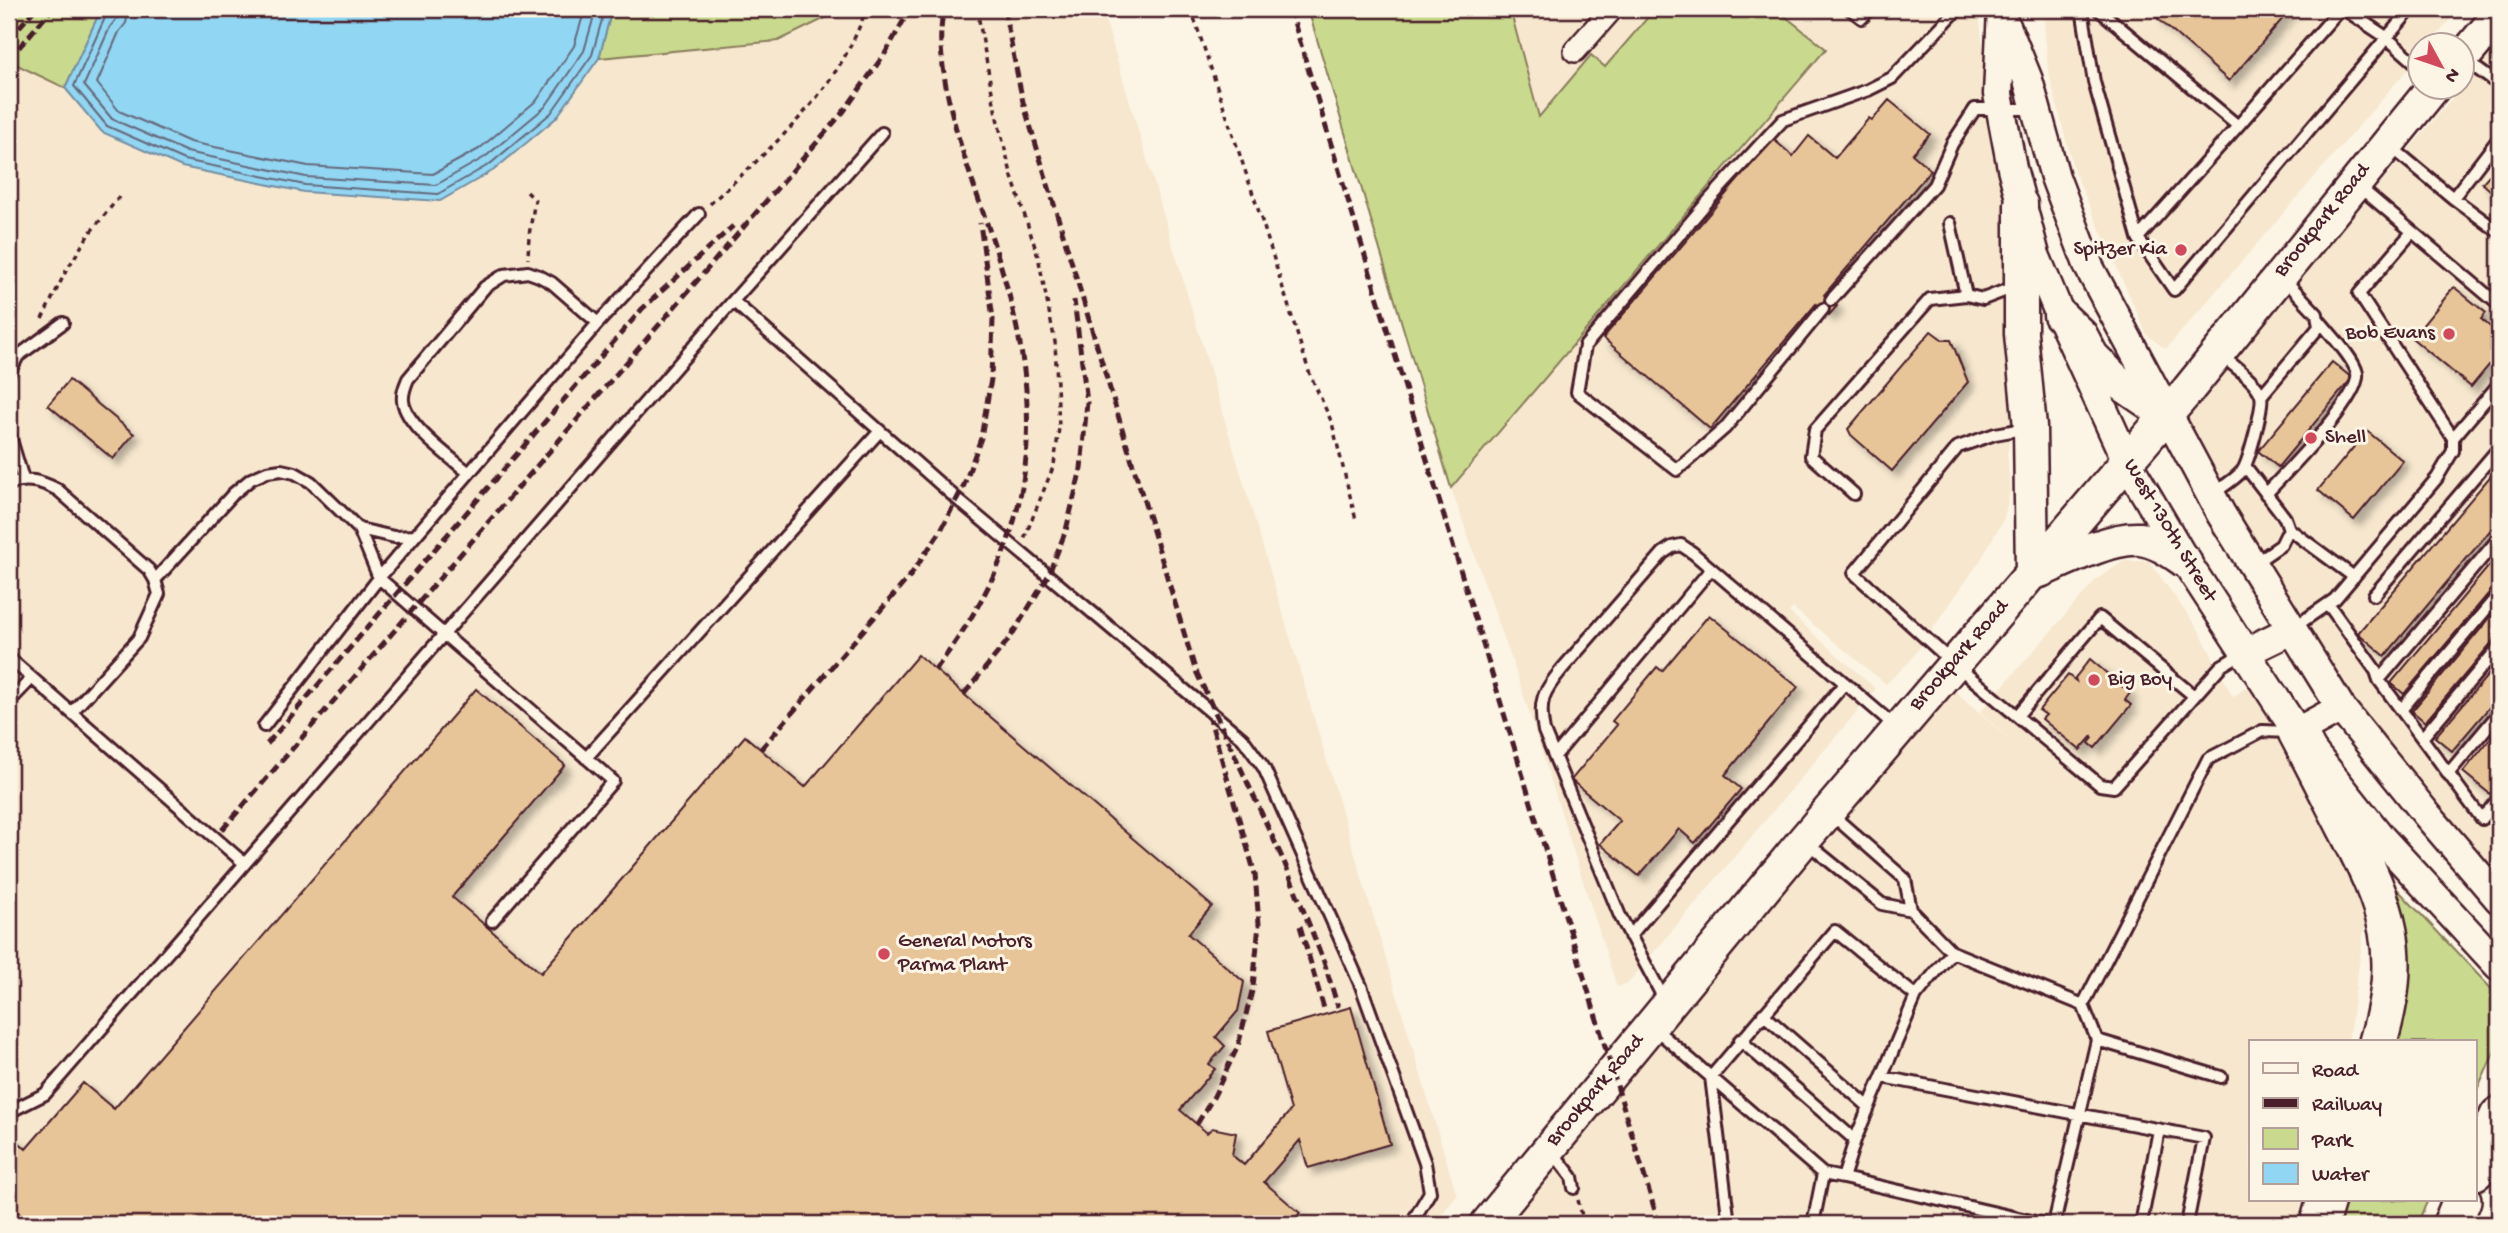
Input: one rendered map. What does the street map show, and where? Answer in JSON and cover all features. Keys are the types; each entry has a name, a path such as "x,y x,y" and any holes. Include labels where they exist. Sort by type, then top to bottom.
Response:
{"highway":[{"path":"2297,732 2371,873 2384,907 2390,946 2391,985 2378,1040"},
{"path":"2476,1169 2499,1116"},
{"path":"2319,1224 2325,1202"},
{"path":"2452,1224 2461,1202"}],"main road":[{"path":"2003,14 1998,94 2021,204 2032,281 2021,334 2030,427 2032,574 2097,546 2140,539 2163,546 2185,561"},
{"path":"2003,14 2028,80 2055,177 2089,267 2211,495 2341,708 2499,900"},
{"path":"2476,43 2499,15"},
{"name":"Brookpark Road","path":"1487,1224 1804,840 2167,415 2422,102"},
{"path":"2032,281 2065,269 2089,267"},
{"name":"West 130th Street","path":"2032,281 2060,316 2127,463 2185,561 2297,732 2382,839 2499,966"},
{"path":"2060,316 2081,335 2092,356 2116,380 2167,415"},
{"path":"2244,653 2291,630"},
{"path":"2297,732 2341,708"}],"street":[{"path":"1576,51 1612,9"}],"lane":[{"path":"1850,9 1862,19 1870,9"},
{"path":"1958,9 1892,78 1868,90 1783,120 1709,200 1585,346 1577,392 1677,470 1725,428 1827,305 1934,185 1952,144 1975,109 2036,109"},
{"path":"2082,9 2094,82 2138,238 2174,290 2411,9"},
{"path":"2098,9 2238,126"},
{"path":"2138,238 2342,9 2386,37 2406,54"},
{"path":"2476,68 2499,85"},
{"path":"9,1112 45,1094 443,633 883,133"},
{"path":"2453,198 2499,138"},
{"path":"2387,144 2499,232"},
{"path":"2355,183 2499,305"},
{"path":"264,726 379,578 598,323 699,214"},
{"path":"1950,223 1966,295"},
{"path":"2291,630 2335,599 2437,478 2453,450 2453,438 2359,294 2412,232"},
{"path":"469,473 415,425 403,400 408,379 485,288 504,275 528,272 552,283 598,323"},
{"path":"2261,396 2319,327 2317,314 2280,274"},
{"path":"1854,494 1811,456 1815,430 1930,299 1966,295 1983,299 2032,281"},
{"path":"733,301 1016,549 1243,739 1264,768 1361,986 1425,1163 1430,1192 1411,1224"},
{"path":"2266,494 2328,426 2354,391 2358,375 2353,364 2319,320"},
{"path":"9,373 18,356 63,323"},
{"path":"2211,495 2235,478 2245,466 2260,410 2261,396 2253,383 2217,351"},
{"path":"2453,438 2499,384"},
{"path":"2030,427 1995,433 1958,447 1854,573 1953,663 2100,785 2114,787 2221,666 2244,653"},
{"path":"586,758 880,432"},
{"path":"9,433 23,479"},
{"path":"2374,595 2499,448"},
{"path":"2245,466 2285,518 2289,529 2354,576"},
{"path":"155,580 234,493 251,479 267,472 281,470 295,473 311,482 359,529 379,578 613,781 492,921"},
{"path":"9,484 23,479 43,482 58,490 149,569 159,594 139,638 72,712"},
{"path":"359,529 394,537 415,536"},
{"path":"2252,565 2281,545 2289,529"},
{"path":"2379,680 2499,538"},
{"path":"1898,729 1681,545 1663,552 1562,669 1547,688 1541,713 1544,731 1630,936 1659,1014 1712,1077 1823,1174 2044,1224"},
{"path":"1555,756 1712,569"},
{"path":"2401,710 2499,594"},
{"path":"2328,604 2376,671 2379,680 2482,819 2499,798"},
{"path":"2017,716 2100,618 2194,696"},
{"path":"2422,738 2499,647"},
{"path":"9,657 244,863"},
{"path":"9,702 32,678"},
{"path":"1630,936 1845,683"},
{"path":"2448,774 2499,713"},
{"path":"2083,1006 2208,759 2263,731 2297,732"},
{"path":"1829,812 1905,879 1911,910 1952,952 2083,1006 2097,1040 2054,1224"},
{"path":"1804,840 1882,904 1911,910"},
{"path":"1729,1224 1712,1077 1740,1040 1835,931 1916,996"},
{"path":"1843,1178 1855,1140 1916,996 1952,952"},
{"path":"1763,1014 1869,1107"},
{"path":"1740,1040 1855,1140"},
{"path":"2097,1040 2221,1077"},
{"path":"1882,1077 2204,1138 2187,1224"},
{"path":"2141,1224 2159,1130"},
{"path":"1549,1148 1572,1177 1574,1188"},
{"path":"1813,1224 1823,1174"}],"path":[{"path":"699,214 774,144 822,93 844,60 866,9"},
{"path":"977,9 996,114 1012,177 1038,256 1055,342 1059,428 1054,465 1028,532 1016,549"},
{"path":"1191,9 1264,223 1309,372 1332,424 1356,520"},
{"path":"527,192 535,200 529,235 528,272"},
{"path":"18,356 38,327 66,271 89,234 120,196"},
{"path":"1574,1188 1584,1224"}],"shaded area":[{"path":"9,9 1102,9 1457,1196 1433,1224 9,1224"},
{"path":"1510,9 1655,9 1605,67 1591,55 1539,118"},
{"path":"1776,9 1978,9 2004,199 2018,407 2007,453 2010,491 2004,518 1980,561 1910,661 1886,684 1793,608 1789,612 1876,689 1628,983 1617,987 1518,678 1451,488 1826,49"},
{"name":"Spitzer Kia","path":"2043,9 2459,9 2440,32 2406,32 2406,71 2166,349 2147,335 2074,171 2048,70"},
{"path":"2499,42 2499,887 2391,757 2306,634 2183,419 2449,102 2476,102 2476,69"},
{"path":"2124,561 2149,561 2200,632 2233,697 2252,683 2370,843 2366,915 2348,1040 2249,1040 2249,1202 2302,1202 2296,1224 1501,1224 1954,690 2027,755 1980,712 2096,580"}],"green space":[{"path":"9,9 105,9 97,18 65,88 9,61"},
{"path":"612,9 844,9 778,41 599,58"},
{"path":"1308,9 1510,9 1539,117 1591,55 1605,67 1655,9 1776,9 1826,49 1451,488"},
{"path":"2381,872 2499,997 2499,1042 2476,1093 2476,1040 2388,1040"},
{"path":"2336,1202 2427,1202 2417,1224 2330,1224"}],"water":[{"path":"105,9 612,9 599,58 556,118 494,170 440,201 304,192 182,167 102,132 65,88 97,18"}],"building":[{"path":"2165,9 2291,9 2229,81 2157,18"},
{"path":"1889,100 1930,134 1912,154 1931,170 1824,295 1837,306 1829,315 1816,304 1710,429 1603,338 1773,139 1793,156 1809,136 1835,158 1869,118 1872,120"},
{"path":"2499,164 2499,198 2482,183"},
{"path":"2454,287 2486,313 2481,319 2499,334 2499,353 2471,387 2412,338"},
{"path":"1931,331 1943,340 1951,340 1968,382 1892,471 1851,435 1848,429"},
{"path":"2332,362 2352,378 2278,467 2258,451"},
{"path":"69,380 134,434 113,459 48,405"},
{"path":"2367,431 2403,461 2354,520 2318,490"},
{"path":"2499,466 2499,520 2385,656 2358,633"},
{"path":"2499,554 2499,581 2404,694 2391,683"},
{"path":"2499,607 2499,634 2425,722 2412,711"},
{"path":"1709,615 1798,687 1725,775 1741,789 1695,843 1679,829 1639,876 1600,844 1620,821 1571,780 1617,725 1612,721 1657,667 1662,671"},
{"name":"General Motors Parma Plant","path":"918,655 1212,906 1188,934 1244,982 1238,1011 1216,1037 1225,1046 1209,1064 1215,1069 1180,1110 1207,1133 1212,1128 1236,1133 1232,1155 1244,1165 1291,1110 1268,1031 1351,1007 1390,1144 1308,1168 1300,1140 1264,1182 1300,1213 1290,1224 13,1224 21,1215 9,1205 9,1168 13,1164 9,1160 9,1140 12,1136 26,1149 83,1083 114,1109 476,689 565,765 452,897 541,973 745,736 805,787"},
{"path":"2090,659 2130,693 2125,700 2131,705 2095,748 2089,743 2092,736 2080,750 2042,719 2046,715 2039,710 2068,675 2076,681 2075,678"},
{"path":"2499,662 2499,696 2452,751 2435,737"},
{"path":"2499,728 2499,783 2490,794 2463,772"}],"railway":[{"path":"9,39 35,9"},
{"path":"9,59 52,9"},
{"path":"222,830 844,111 886,52 910,9"},
{"path":"935,670 972,617 998,565 1016,513 1026,461 1027,408 1021,353 1009,296 953,118 943,70 943,9"},
{"path":"1004,9 1023,102 1195,669 1285,864 1324,962 1338,1007"},
{"path":"1290,9 1659,1224"},
{"path":"761,749 910,576 940,532 964,485 981,438 991,379 993,319 980,223"},
{"path":"267,744 642,309 733,226"},
{"path":"964,694 1010,638 1048,576 1066,530 1081,469 1087,402 1074,300"},
{"path":"1197,1124 1238,1046 1253,987 1259,924 1255,874 1210,719"},
{"path":"1300,926 1325,1012"}],"place":[{"name":"Spitzer Kia","path":"2181,250"},
{"name":"Bob Evans","path":"2449,334"},
{"name":"Shell","path":"2311,438"},
{"name":"Big Boy","path":"2094,680"},
{"name":"General Motors Parma Plant","path":"884,954"}]}
